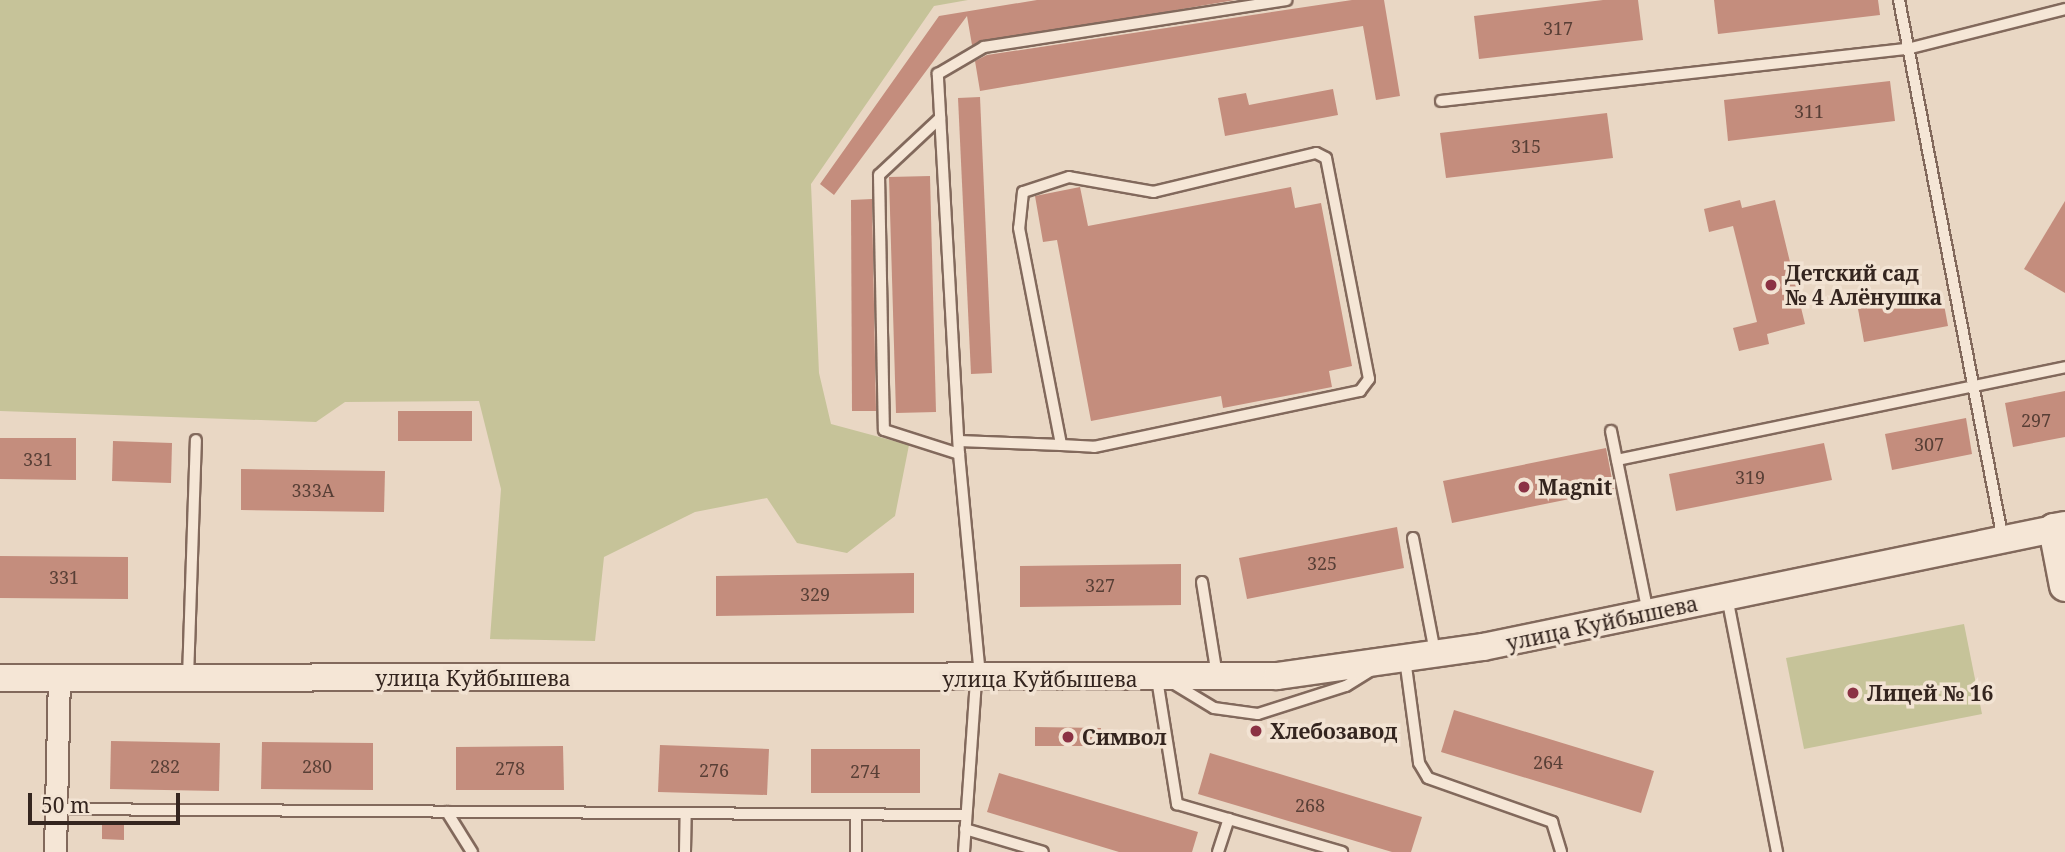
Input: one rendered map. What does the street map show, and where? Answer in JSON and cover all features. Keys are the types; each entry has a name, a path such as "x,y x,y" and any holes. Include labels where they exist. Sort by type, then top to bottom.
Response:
{"main road":[{"path":"2060,528 2065,586"}],"street":[{"name":"улица Куйбышева","path":"0,678 1218,678 1435,655 2060,528"},
{"path":"55,852 59,678"}],"lane":[{"path":"964,852 978,679 959,454 938,74 984,47 1286,0"},
{"path":"1899,0 2003,540"},
{"path":"1441,101 1907,49 2065,9"},
{"path":"940,118 879,175 884,430 959,454"},
{"path":"959,440 1094,447 1360,391 1369,379 1326,158 1316,153 1154,192 1069,177 1023,192 1019,228 1061,445"},
{"path":"1617,460 2065,367"},
{"path":"1611,431 1648,613"},
{"path":"188,678 195,440"},
{"path":"1413,538 1435,655"},
{"path":"1202,582 1218,678"},
{"path":"1727,597 1777,852"},
{"path":"1161,679 1214,708 1258,714 1346,685 1393,661 1419,763 1428,778 1552,822 1561,852"},
{"path":"1161,679 1177,804 1341,852"},
{"path":"54,809 966,815"},
{"path":"447,812 472,852"},
{"path":"685,852 687,813"},
{"path":"856,815 856,852"},
{"path":"1218,852 1229,819"},
{"path":"965,829 1043,852"}],"shaded area":[{"path":"0,0 968,0 934,6 811,184 819,373 831,424 909,445 895,516 847,553 797,543 767,498 695,512 604,557 595,641 490,639 501,489 479,401 345,402 316,422 0,411"},
{"path":"1964,624 1982,714 1804,749 1786,658"}],"building":[{"path":"1037,0 1235,0 972,45 967,16 834,195 820,184 939,16"},
{"path":"1352,0 1384,0 1400,96 1376,100 1363,26 980,91 975,61 987,55"},
{"path":"1603,0 1638,0 1643,40 1479,59 1474,16"},
{"path":"1714,0 1878,0 1880,15 1718,34"},
{"path":"1890,81 1895,121 1728,141 1724,100"},
{"path":"1333,89 1338,115 1225,136 1218,98 1246,93 1249,105"},
{"path":"980,97 992,373 971,374 958,98"},
{"path":"1607,113 1613,158 1446,178 1440,133"},
{"path":"930,176 936,412 896,413 889,177"},
{"path":"1080,187 1088,226 1291,187 1295,208 1321,203 1352,366 1329,371 1332,387 1223,408 1221,396 1091,421 1057,240 1043,242 1035,196"},
{"path":"872,199 876,411 852,411 851,200"},
{"path":"1740,200 1742,208 1775,200 1805,324 1767,334 1769,344 1739,351 1733,328 1757,322 1733,226 1709,232 1704,209"},
{"path":"2065,201 2065,293 2024,269"},
{"path":"1942,294 1948,326 1864,342 1858,309"},
{"path":"2065,391 2065,437 2013,447 2005,403"},
{"path":"398,411 472,411 472,441 398,441"},
{"path":"1966,418 1972,454 1892,470 1885,434"},
{"path":"0,438 76,438 76,480 0,479"},
{"path":"113,441 172,443 171,483 112,481"},
{"path":"1824,443 1832,480 1676,511 1669,474"},
{"path":"1606,448 1614,490 1452,523 1443,481"},
{"path":"241,469 385,471 384,512 241,510"},
{"path":"1397,527 1404,568 1247,599 1239,558"},
{"path":"0,556 128,557 128,599 0,598"},
{"path":"1181,564 1181,605 1020,607 1020,566"},
{"path":"914,573 914,613 716,616 716,576"},
{"path":"1454,710 1654,771 1641,813 1441,752"},
{"name":"Символ","path":"1035,727 1101,728 1101,746 1035,746"},
{"path":"111,741 220,743 219,791 110,789"},
{"path":"262,742 373,743 373,790 261,789"},
{"path":"660,745 769,749 767,795 658,792"},
{"path":"563,746 564,790 456,790 456,747"},
{"path":"811,749 920,749 920,793 811,793"},
{"path":"1210,753 1422,817 1411,852 1392,852 1198,794"},
{"path":"999,773 1198,832 1192,852 1119,852 987,812"},
{"path":"102,822 124,823 124,840 102,839"}],"place":[{"name":"Детский сад № 4 Алёнушка","path":"1771,285"},
{"name":"Magnit","path":"1524,487"},
{"name":"Лицей № 16","path":"1853,693"},
{"name":"Хлебозавод","path":"1256,731"},
{"name":"Символ","path":"1068,737"}]}
